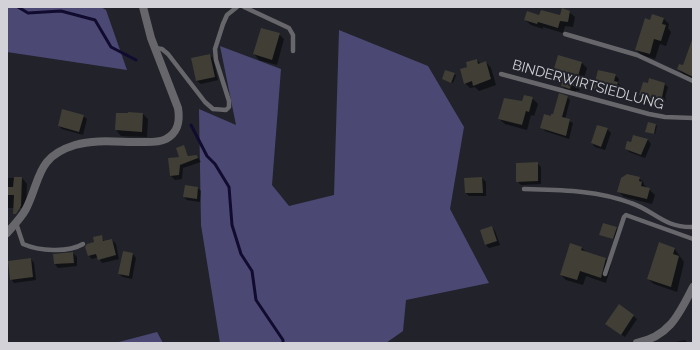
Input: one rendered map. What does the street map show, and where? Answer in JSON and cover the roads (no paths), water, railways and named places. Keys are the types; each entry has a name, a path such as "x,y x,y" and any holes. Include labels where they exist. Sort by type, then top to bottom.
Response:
{"street":[{"path":"7,233 26,209 42,167 51,157 64,149 76,145 99,142 159,142 172,135 176,130 180,119 178,108 155,48 143,7"},
{"path":"637,343 655,338 663,333 678,316 693,287"}],"lane":[{"path":"155,48 162,49 168,54 205,102 213,109 226,110 229,107 229,101 216,60 215,49 222,24 227,16 238,7"},
{"path":"244,7 289,28 293,35 293,51"},
{"path":"565,34 637,55 693,80"},
{"name":"BINDERWIRTSIEDLUNG","path":"501,74 649,114 666,117 693,118"},
{"path":"524,189 589,192 631,203 666,223 681,227 693,226"},
{"path":"605,274 624,217 626,215 693,239"},
{"path":"16,223 23,244 34,249 44,251 54,249 72,249 83,244"}],"waterway":[{"path":"18,7 28,13 61,11 95,20 111,47 136,60"},
{"path":"191,125 207,156 215,164 229,187 232,225 241,254 252,271 256,300 283,340 283,343"}]}
